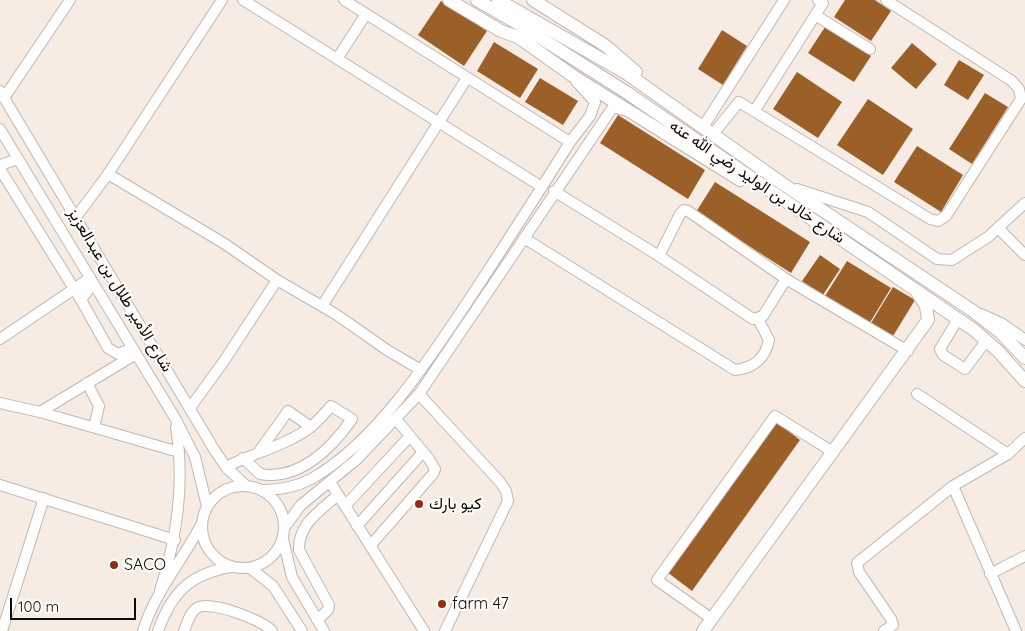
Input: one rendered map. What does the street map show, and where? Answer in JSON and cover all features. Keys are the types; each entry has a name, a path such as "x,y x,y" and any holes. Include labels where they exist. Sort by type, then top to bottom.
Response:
{"main road":[{"path":"449,0 502,31 518,37 573,76 740,180 767,189"},
{"name":"شارع خالد بن الوليد رضي الله عنه","path":"477,0 626,92 958,319 986,341 1025,381"},
{"name":"شارع خالد بن الوليد رضي الله عنه","path":"498,0 626,73 783,184 975,313 1000,332 1025,358"},
{"path":"533,0 606,46 705,129"},
{"path":"702,631 908,351 928,320 926,306 917,291"}],"street":[{"path":"2,95 70,0"},
{"path":"76,217 108,174 222,0"},
{"path":"243,0 542,187"},
{"path":"344,0 570,142"},
{"path":"705,129 784,0"},
{"path":"705,129 739,102 755,110 930,219 938,221 946,216 1021,99 1019,89 1012,81 886,0"},
{"path":"755,110 822,1"},
{"path":"337,58 366,14"},
{"path":"815,15 870,49"},
{"path":"160,591 189,548 201,525 207,506 219,493 227,488 245,485 264,490 291,487 310,479 332,465 372,426 422,370 570,142 590,116 595,102 573,76"},
{"path":"322,306 466,78"},
{"name":"شارع الأمير طلال بن عبدالعزيز","path":"2,95 226,467 245,485"},
{"path":"158,631 165,612 184,587 197,577 210,571 232,567 250,568 267,561 280,548 283,534 301,505 356,460 419,394 554,191 613,107 635,114"},
{"name":"شارع الأمير طلال بن عبدالعزيز","path":"1,134 175,418 195,457 207,506"},
{"path":"0,165 18,159"},
{"path":"0,169 81,300 108,348 113,353 118,354 134,351"},
{"path":"108,174 225,244 277,280 322,306 422,370"},
{"path":"783,184 868,212 937,259 952,260 998,228 1025,203"},
{"path":"554,191 659,256 753,319 763,316 786,280"},
{"path":"659,256 680,214 684,210 688,211 786,280 908,351"},
{"path":"998,228 1025,255"},
{"path":"524,238 735,370 748,369 761,360 767,349 769,340 758,319"},
{"path":"0,338 73,289 91,280"},
{"path":"81,300 91,280"},
{"path":"190,408 224,361 277,280"},
{"path":"975,313 989,316 1025,340"},
{"path":"958,319 940,349 943,355 965,369 986,341"},
{"path":"40,412 134,351"},
{"path":"87,383 99,406 94,427"},
{"path":"419,394 500,482 506,491 508,501 445,631"},
{"path":"917,394 1008,454"},
{"path":"0,403 40,412 179,452"},
{"path":"226,467 243,458 310,427 331,406 352,419 335,443 299,469 284,473 260,474 243,458"},
{"path":"260,451 288,411 310,427"},
{"path":"712,618 657,580 775,416 834,452"},
{"path":"143,631 160,591 175,540 179,509 179,452 175,418"},
{"path":"370,546 433,474 433,464 396,419"},
{"path":"345,506 410,436"},
{"path":"884,631 893,624 859,572 857,563 954,486 1008,454 1025,438"},
{"path":"357,526 423,452"},
{"path":"330,482 424,631"},
{"path":"0,485 175,540"},
{"path":"954,486 1016,631"},
{"path":"264,490 277,503 281,511 283,534 292,577 324,631"},
{"path":"317,620 328,610 329,605 299,550 298,540 304,526 338,495"},
{"path":"4,630 44,498"},
{"path":"201,525 209,551 222,564 232,567"},
{"path":"990,574 1025,556"},
{"path":"250,568 273,586 302,631"},
{"path":"184,631 193,611 198,607 208,606 257,619 272,631"}],"building":[{"path":"845,0 875,0 891,11 871,41 834,17"},
{"path":"441,1 487,31 464,66 418,35"},
{"path":"825,27 871,56 854,82 808,53"},
{"path":"722,30 747,46 723,85 698,69"},
{"path":"494,42 538,69 520,98 477,71"},
{"path":"912,43 937,64 916,89 891,68"},
{"path":"959,60 984,75 968,100 944,85"},
{"path":"797,72 842,102 818,138 773,109"},
{"path":"540,78 578,101 563,125 525,102"},
{"path":"985,93 1008,107 972,164 949,149"},
{"path":"868,99 913,129 883,175 837,145"},
{"path":"618,115 705,170 688,199 600,143"},
{"path":"917,146 963,175 941,212 894,182"},
{"path":"715,182 810,242 791,273 696,212"},
{"path":"820,255 840,269 823,295 802,281"},
{"path":"847,261 891,288 869,324 825,296"},
{"path":"893,287 915,300 893,336 871,323"},
{"path":"775,421 800,440 692,591 667,572"}],"place":[{"name":"كيو بارك","path":"419,504"},
{"name":"SACO","path":"114,565"},
{"name":"farm 47","path":"442,604"}]}
